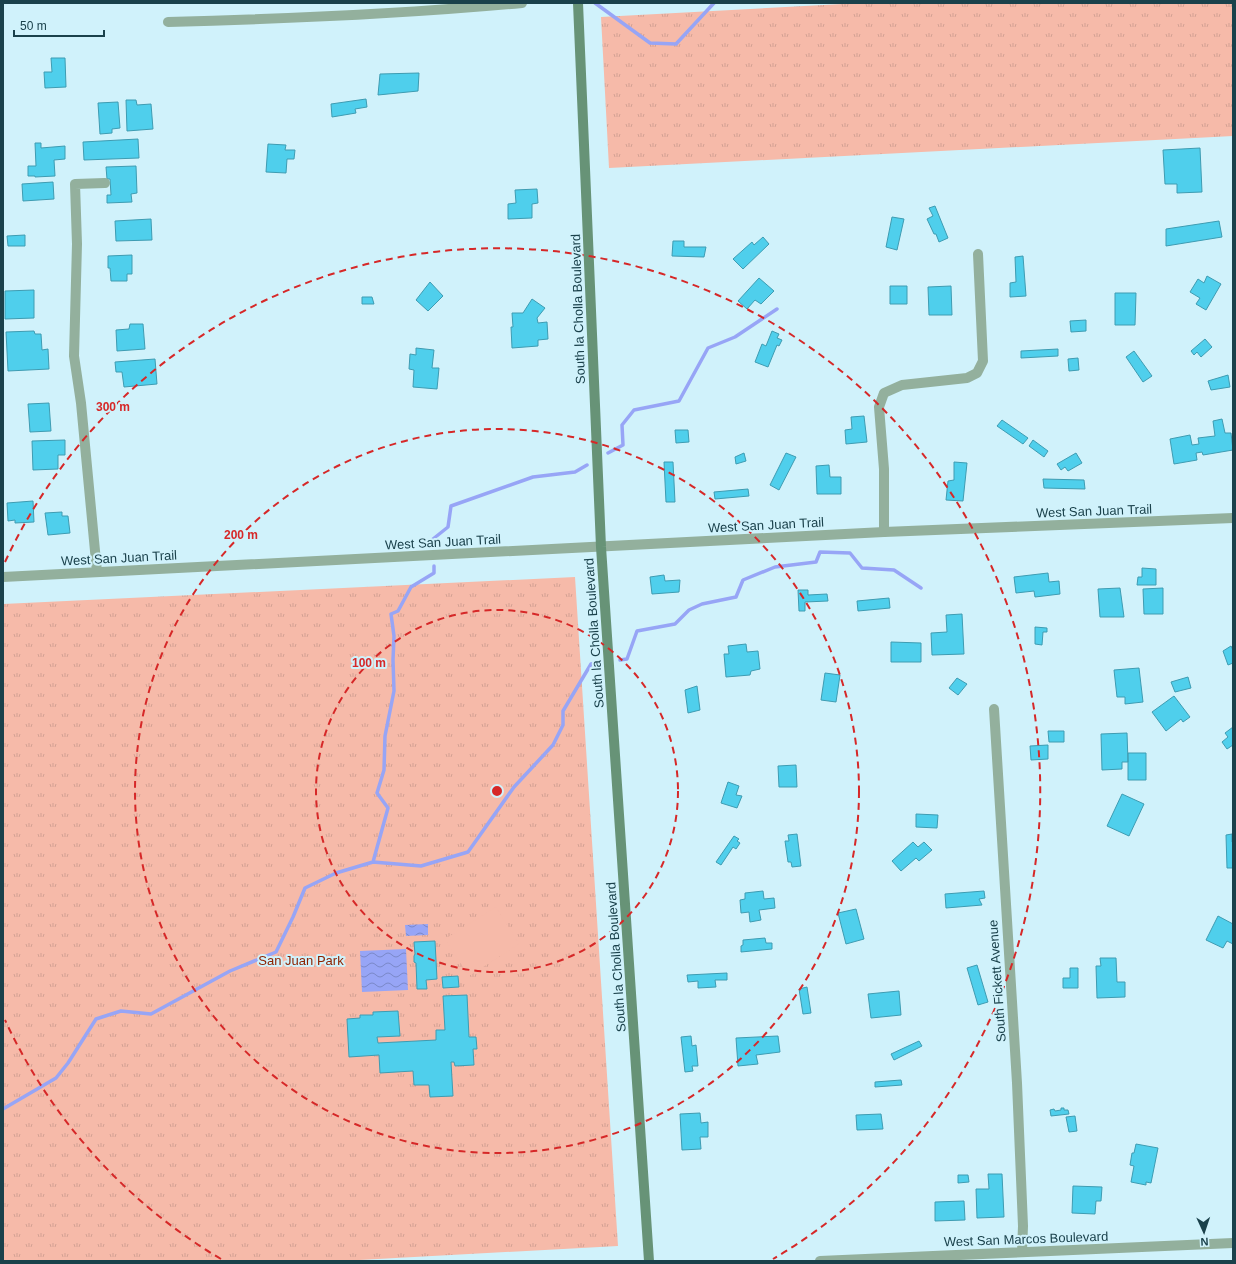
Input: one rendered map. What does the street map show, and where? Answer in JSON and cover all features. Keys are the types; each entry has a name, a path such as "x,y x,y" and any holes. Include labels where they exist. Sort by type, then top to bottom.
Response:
{"main road":[{"name":"South la Cholla Boulevard","path":"578,3 601,547 649,1261"}],"street":[{"path":"168,22 308,18 448,10 522,3"},
{"path":"96,572 81,403 74,356 77,244 75,184 105,183"},
{"path":"884,532 884,469 879,407 884,393 902,385 967,378 976,373 983,361 978,254"},
{"name":"West San Juan Trail","path":"3,577 884,532 1233,518"},
{"name":"South Fickett Avenue","path":"994,709 1017,1084 1023,1226 1022,1252"},
{"name":"West San Marcos Boulevard","path":"820,1261 1233,1243"}],"green space":[{"path":"861,3 1233,3 1233,136 609,168 601,17"},
{"name":"San Juan Park","path":"575,577 618,1246 341,1261 3,1261 3,604"},
{"path":"496,907 519,944 469,976 445,939"}],"water":[{"path":"428,924 428,935 406,936 405,925"},
{"path":"406,949 408,990 362,992 360,951"}],"building":[{"path":"51,58 65,58 66,87 45,88 44,72 52,72"},
{"path":"419,73 418,91 378,95 380,74"},
{"path":"366,99 367,107 355,109 356,113 332,117 331,104"},
{"path":"126,100 136,100 137,105 151,104 153,129 127,131"},
{"path":"118,102 120,128 112,129 112,133 100,134 98,103"},
{"path":"138,139 139,158 84,160 83,142"},
{"path":"35,143 41,143 41,148 65,146 65,159 54,160 55,176 28,176 28,166 36,166"},
{"path":"268,144 286,145 285,150 295,150 294,159 287,159 286,173 266,172"},
{"path":"1200,148 1202,192 1177,193 1177,184 1165,184 1163,150"},
{"path":"136,166 137,193 131,194 132,202 107,203 107,195 111,195 110,179 107,179 106,167"},
{"path":"53,182 54,199 23,201 22,184"},
{"path":"537,189 538,203 532,204 532,218 508,219 508,204 516,203 515,190"},
{"path":"935,206 948,238 939,242 927,219 933,216 929,208"},
{"path":"892,217 904,219 897,250 886,247"},
{"path":"151,219 152,240 116,241 115,221"},
{"path":"1219,221 1222,237 1166,246 1166,229"},
{"path":"25,235 25,246 8,246 7,236"},
{"path":"763,237 769,244 743,269 733,259 752,242 754,245"},
{"path":"673,241 684,241 684,247 706,247 704,257 672,256"},
{"path":"132,255 132,274 127,274 127,281 111,281 110,268 108,268 108,256"},
{"path":"1023,256 1026,296 1010,297 1010,283 1016,282 1015,257"},
{"path":"1207,276 1221,284 1206,310 1196,304 1200,298 1190,292 1198,279 1204,283"},
{"path":"759,278 774,291 761,304 755,300 747,309 738,301"},
{"path":"430,282 443,296 428,311 416,300"},
{"path":"890,286 907,286 907,304 890,304"},
{"path":"951,286 952,315 929,315 928,287"},
{"path":"34,290 34,318 5,319 5,291"},
{"path":"1115,293 1136,293 1135,325 1115,325"},
{"path":"362,297 372,297 374,304 362,304"},
{"path":"532,299 545,308 537,318 538,323 547,322 548,339 538,340 538,346 512,348 512,313 523,313"},
{"path":"1086,320 1086,331 1071,332 1070,321"},
{"path":"130,324 143,324 145,349 117,351 116,330 129,329"},
{"path":"34,331 35,334 41,334 42,350 48,349 49,369 8,371 6,332"},
{"path":"772,331 779,334 777,338 782,340 779,346 777,345 768,367 755,362 762,344 766,346"},
{"path":"1205,339 1212,347 1201,357 1197,352 1194,355 1191,351"},
{"path":"416,348 434,350 432,368 439,368 437,389 413,387 414,370 409,369 410,354 416,355"},
{"path":"1058,349 1058,356 1021,358 1021,351"},
{"path":"1134,351 1152,376 1143,382 1126,357"},
{"path":"1078,358 1079,370 1069,371 1068,359"},
{"path":"155,359 157,384 124,387 122,372 116,372 115,362"},
{"path":"1228,375 1230,387 1211,390 1208,381"},
{"path":"49,403 51,431 30,432 28,404"},
{"path":"864,416 867,442 846,444 845,430 852,429 851,417"},
{"path":"1222,419 1225,433 1231,433 1233,450 1203,455 1202,452 1196,453 1197,460 1174,464 1170,439 1190,435 1192,445 1199,444 1198,438 1215,436 1213,421"},
{"path":"1002,420 1028,438 1023,444 997,426"},
{"path":"675,430 688,430 689,442 676,443"},
{"path":"65,440 65,455 58,455 58,469 33,470 32,441"},
{"path":"1033,440 1048,451 1044,457 1029,446"},
{"path":"744,453 746,461 736,464 735,457"},
{"path":"786,453 796,457 779,490 770,485"},
{"path":"1076,453 1082,463 1068,471 1065,467 1061,470 1057,464"},
{"path":"664,462 673,462 675,502 666,502"},
{"path":"954,462 967,463 963,501 946,500 948,481 954,480"},
{"path":"829,465 830,477 841,477 841,494 817,494 816,466"},
{"path":"1043,479 1084,480 1085,489 1044,488"},
{"path":"748,489 749,496 715,499 714,492"},
{"path":"33,501 34,522 15,523 15,520 8,521 7,503"},
{"path":"62,512 62,516 68,516 70,533 48,535 45,513"},
{"path":"1142,568 1156,569 1156,585 1137,585 1138,577 1142,577"},
{"path":"1048,573 1049,582 1059,581 1060,594 1035,597 1034,591 1016,593 1014,577"},
{"path":"664,575 665,581 680,580 679,592 652,594 650,577"},
{"path":"1120,588 1124,617 1100,617 1098,589"},
{"path":"1163,588 1163,614 1144,614 1143,589"},
{"path":"798,590 808,590 808,595 827,594 828,601 805,602 805,611 799,611"},
{"path":"889,598 890,608 858,611 857,601"},
{"path":"962,614 964,654 932,655 931,633 947,632 946,615"},
{"path":"1035,627 1047,628 1047,632 1043,632 1042,645 1035,644"},
{"path":"891,642 921,643 921,662 891,662"},
{"path":"746,644 747,652 758,651 760,669 751,671 750,675 726,677 724,654 729,654 728,646"},
{"path":"1231,646 1233,650 1233,663 1228,665 1223,651"},
{"path":"1139,668 1143,702 1125,704 1125,697 1117,697 1114,670"},
{"path":"825,673 840,675 836,702 821,700"},
{"path":"1188,677 1191,688 1175,692 1171,682"},
{"path":"957,678 967,684 958,695 949,688"},
{"path":"697,686 700,710 688,713 685,690"},
{"path":"1174,696 1190,717 1183,722 1181,719 1166,731 1152,712"},
{"path":"1233,727 1233,745 1227,749 1222,742 1228,737 1225,733"},
{"path":"1048,731 1064,731 1064,742 1049,742"},
{"path":"1127,733 1128,762 1122,762 1122,769 1102,770 1101,734"},
{"path":"1048,745 1048,759 1031,760 1030,746"},
{"path":"1128,753 1146,753 1146,780 1128,780"},
{"path":"796,765 797,787 779,787 778,766"},
{"path":"728,782 739,786 736,795 742,796 737,808 721,803"},
{"path":"1122,794 1144,804 1129,836 1107,826"},
{"path":"916,814 938,815 937,828 916,827"},
{"path":"797,834 801,866 792,867 791,862 788,862 785,841 789,841 788,835"},
{"path":"1232,834 1233,868 1227,868 1226,835"},
{"path":"734,836 739,839 737,841 740,843 736,849 733,847 721,865 716,862"},
{"path":"913,842 918,847 924,842 932,850 919,861 916,858 901,871 892,861"},
{"path":"763,891 764,899 774,898 775,908 759,910 761,920 750,922 749,912 741,913 740,900 745,899 745,893"},
{"path":"984,891 985,898 979,899 982,905 946,908 945,894"},
{"path":"856,909 864,939 846,944 838,913"},
{"path":"1218,916 1233,924 1233,944 1227,941 1223,948 1206,940"},
{"path":"765,938 766,943 772,943 772,949 741,952 743,940"},
{"path":"435,941 437,979 426,980 427,989 417,989 416,963 414,962 414,942"},
{"path":"1100,958 1116,958 1117,982 1125,982 1125,997 1097,998 1096,966 1101,966"},
{"path":"977,965 988,1002 978,1005 967,968"},
{"path":"1070,968 1078,968 1078,988 1063,988 1063,978 1070,978"},
{"path":"727,973 727,980 715,980 716,987 698,988 698,981 688,982 687,975"},
{"path":"458,976 459,987 443,988 442,977"},
{"path":"807,987 811,1013 803,1014 799,989"},
{"path":"899,991 901,1015 871,1018 868,994"},
{"path":"467,995 469,1037 476,1037 477,1049 473,1049 474,1065 455,1066 454,1062 451,1062 453,1096 430,1097 429,1085 414,1085 413,1071 380,1073 379,1055 349,1057 347,1019 360,1018 360,1015 373,1015 373,1012 398,1011 400,1036 377,1037 378,1043 436,1040 436,1030 445,1030 443,996"},
{"path":"691,1036 692,1046 696,1045 698,1066 692,1066 693,1071 685,1072 681,1037"},
{"path":"778,1036 780,1052 756,1055 758,1064 738,1066 736,1038"},
{"path":"919,1041 922,1046 894,1060 891,1054"},
{"path":"901,1080 902,1085 875,1087 875,1082"},
{"path":"1061,1108 1068,1110 1069,1114 1051,1116 1050,1110 1061,1110"},
{"path":"700,1113 701,1123 708,1122 708,1137 700,1137 701,1149 682,1150 680,1114"},
{"path":"881,1114 883,1129 857,1130 856,1115"},
{"path":"1075,1116 1077,1131 1069,1132 1066,1117"},
{"path":"1136,1144 1158,1148 1151,1183 1146,1182 1146,1185 1131,1182 1134,1166 1130,1165 1132,1153 1134,1153"},
{"path":"988,1174 1002,1174 1004,1217 977,1218 976,1189 989,1189"},
{"path":"958,1175 968,1175 969,1182 958,1183"},
{"path":"1073,1186 1102,1187 1101,1201 1096,1201 1095,1214 1072,1213"},
{"path":"964,1201 965,1220 935,1221 935,1202"}],"waterway":[{"path":"595,3 650,43 676,44 714,3"},
{"path":"608,453 623,445 622,425 634,410 679,401 708,348 735,337 777,309"},
{"path":"433,544 433,539 448,527 451,506 533,477 575,472 587,465"},
{"path":"620,660 627,659 637,631 675,624 689,610 702,604 736,597 743,580 775,567 816,562 820,552 850,553 862,568 894,570 921,588"},
{"path":"373,862 388,808 377,793 384,770 385,736 394,691 394,636 391,614 398,611 411,587 434,573 434,566"},
{"path":"3,1109 56,1078 68,1063 96,1019 121,1011 151,1014 230,971 276,952 305,888 336,873 373,862 421,866 468,852 514,787 553,745 563,725 563,711 591,664 598,663"}]}
